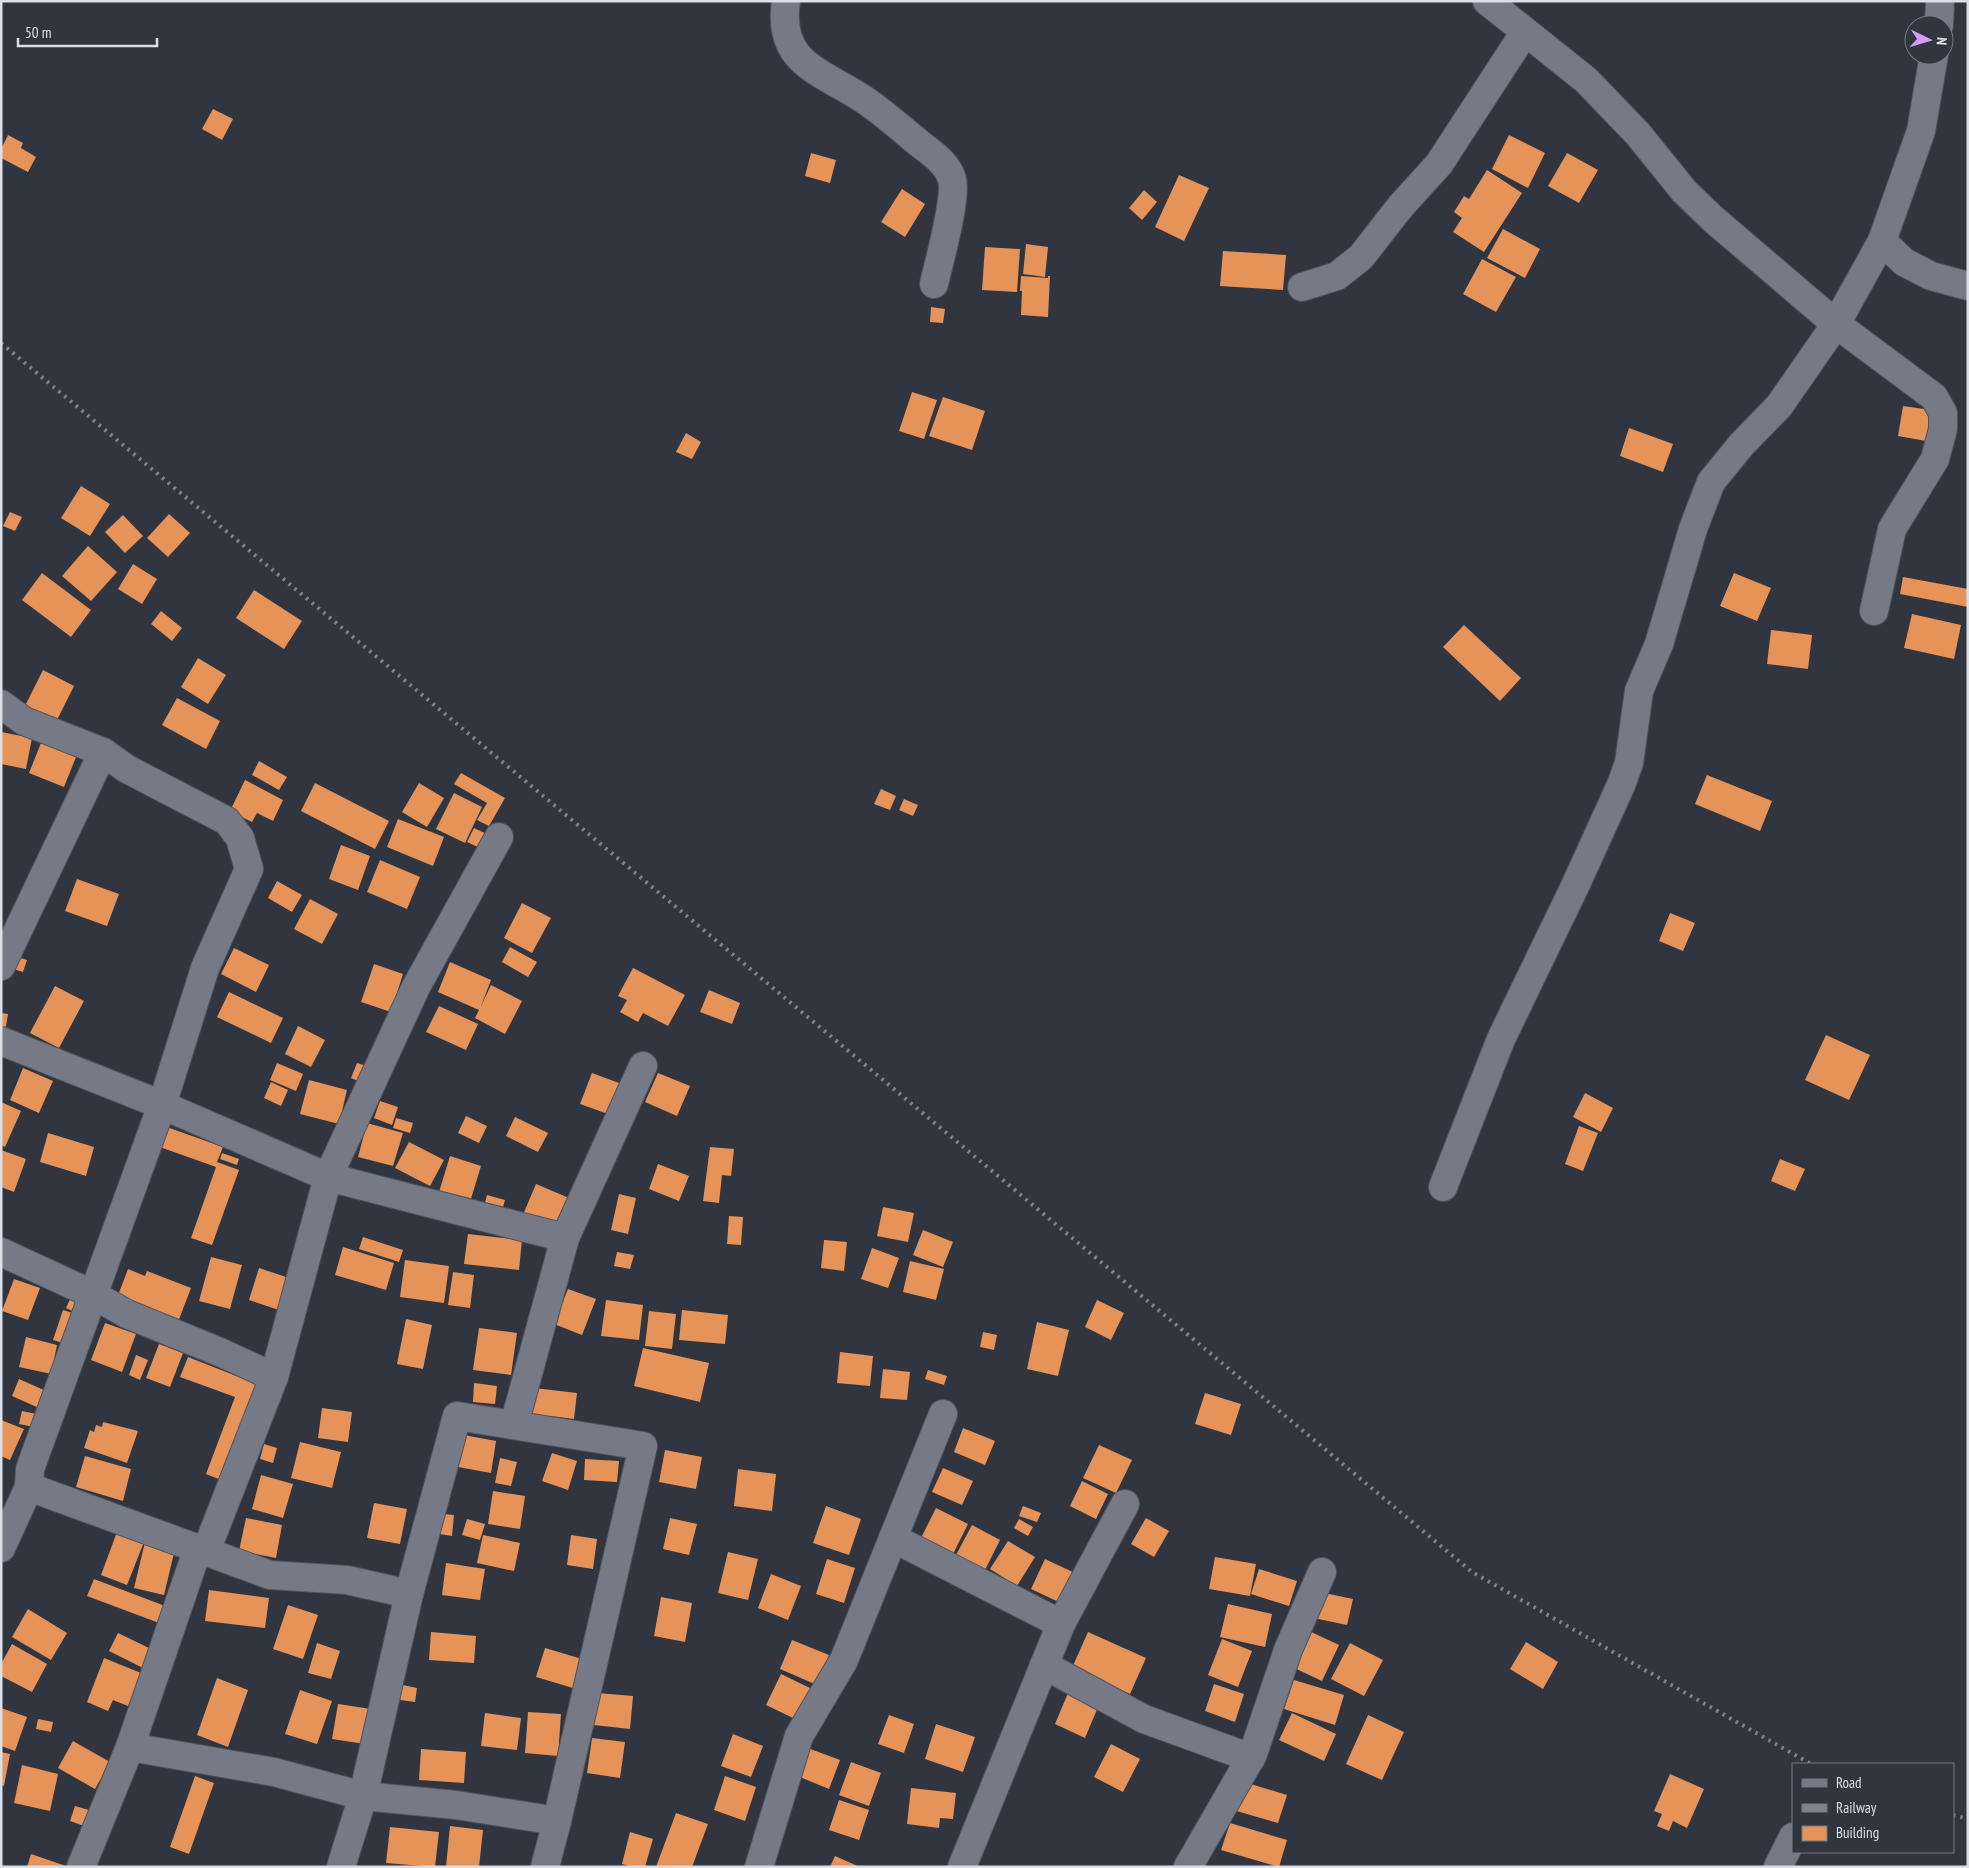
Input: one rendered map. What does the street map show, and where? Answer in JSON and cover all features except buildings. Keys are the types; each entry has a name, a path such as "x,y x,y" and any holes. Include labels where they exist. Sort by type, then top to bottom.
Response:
{"street":[{"path":"786,1 784,19 789,44 808,66 861,97 943,162 952,180 952,205 934,284"},
{"path":"1487,1 1586,80 1638,134 1684,190 1713,219 1836,324 1934,397 1943,413 1943,429 1934,458 1892,529 1874,611"},
{"path":"1939,15 1940,1"},
{"path":"1302,287 1337,276 1361,257 1400,207 1439,164 1525,32"},
{"path":"1443,1187 1501,1039 1576,884 1621,785 1629,763 1639,691 1659,644 1693,529 1711,482 1742,444 1779,406 1836,324 1882,241 1921,131 1932,65"},
{"path":"1882,241 1904,262 1932,276 1968,286"},
{"path":"1,704 24,720 104,752 127,769 227,821 240,838 249,868 204,968 162,1105 30,1469 29,1486 1,1548"},
{"path":"1,966 104,752"},
{"path":"81,1867 130,1747 202,1550 274,1377 328,1177 416,988 499,837"},
{"path":"1,1041 162,1105 328,1177 565,1238"},
{"path":"514,1426 565,1238 643,1066"},
{"path":"1,1252 92,1294 127,1314 222,1353 274,1377"},
{"path":"760,1867 799,1736 844,1660 943,1414"},
{"path":"341,1867 363,1796 409,1594 457,1416 643,1446 545,1867"},
{"path":"29,1486 270,1575 347,1580 409,1594"},
{"path":"962,1867 1061,1624 1125,1504"},
{"path":"893,1538 1061,1624"},
{"path":"1188,1867 1251,1758 1288,1650 1322,1572"},
{"path":"1044,1665 1144,1719 1251,1758"},
{"path":"130,1747 274,1772 363,1796 456,1805 557,1821"},
{"path":"1778,1867 1792,1839"}],"railway":[{"path":"1,343 1472,1572 1809,1763"},
{"path":"1954,1815 1968,1819"}]}
